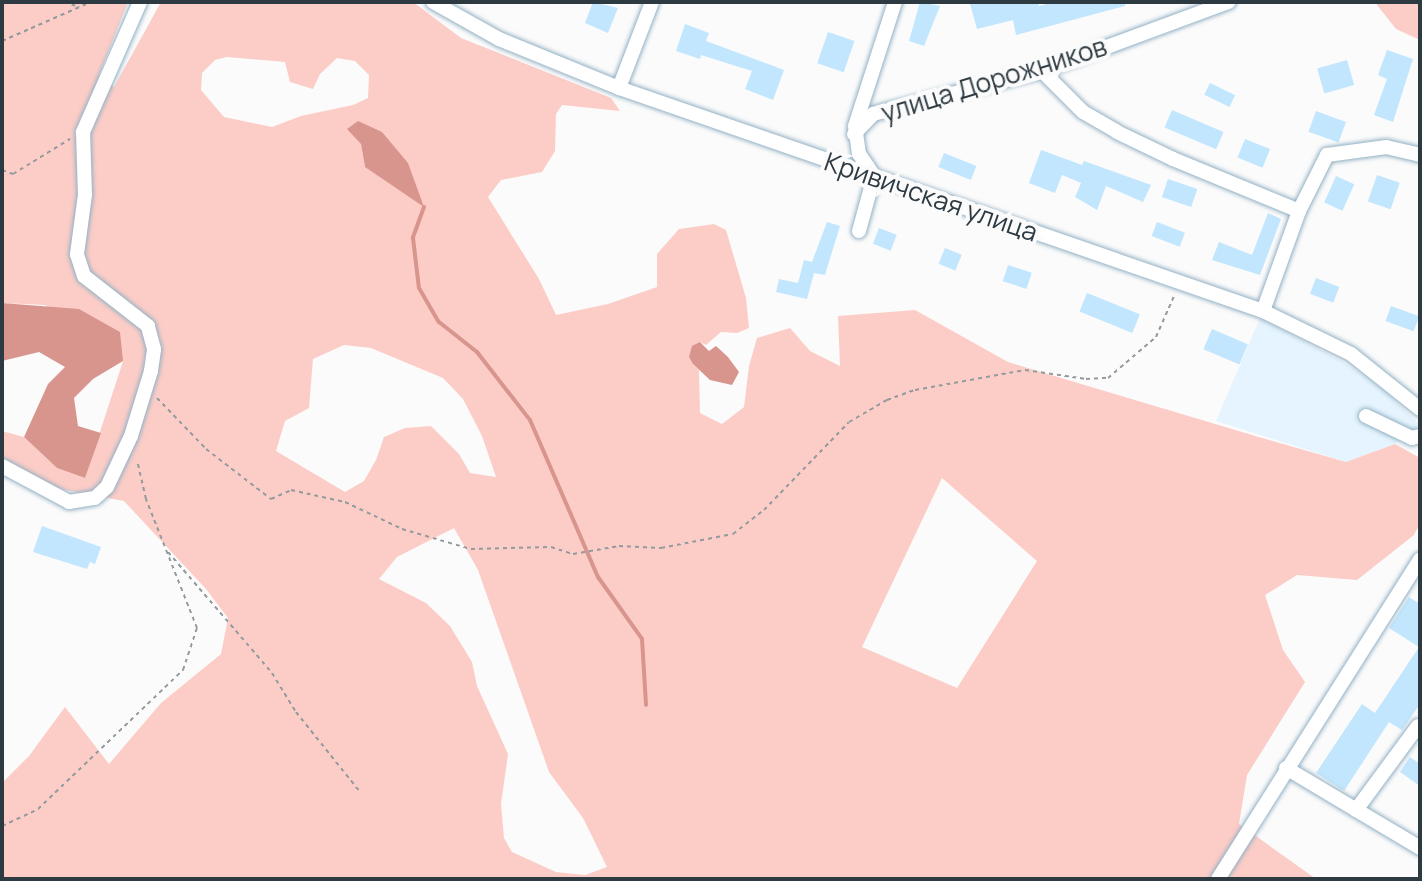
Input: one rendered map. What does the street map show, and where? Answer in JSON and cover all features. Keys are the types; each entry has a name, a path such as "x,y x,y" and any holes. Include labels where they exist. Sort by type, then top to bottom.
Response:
{"street":[{"path":"2,466 69,502 95,498 107,487 131,436 145,392 154,349 148,326 84,276 77,254 85,195 83,132 140,2"},
{"name":"Кривичская улица","path":"433,2 499,39 619,88 1263,311 1351,354 1420,409"},
{"path":"619,88 652,2"},
{"path":"859,231 874,176 861,160 854,134 858,112 895,2"},
{"name":"улица Дорожников","path":"854,134 873,114 1042,71 1207,6 1229,2"},
{"path":"1042,71 1083,112 1117,132 1173,159 1299,211"},
{"path":"1263,311 1299,211 1327,155 1386,147 1420,155"},
{"path":"1366,416 1412,438 1420,436"},
{"path":"1218,879 1420,560"},
{"path":"1356,810 1418,726"},
{"path":"1286,768 1420,848"}],"path":[{"path":"64,2 80,7"},
{"path":"2,41 91,2"},
{"path":"2,170 13,174 83,132"},
{"path":"145,392 158,399 206,449 271,499 291,490 345,502 402,529 471,549 551,547 573,554 619,546 673,547 733,534 764,510 849,422 887,400 915,390 1025,370 1108,378 1156,337 1167,307 1181,285"},
{"path":"2,826 38,809 183,670 197,628 146,499 131,436"},
{"path":"167,551 272,673 296,712 361,793"}],"shaded area":[{"path":"2,2 128,2 99,75 114,87 161,2 413,2 461,38 611,98 620,111 562,105 556,114 555,151 542,172 501,180 488,197 539,279 556,315 608,304 657,287 657,254 679,229 714,224 726,230 746,298 749,328 737,333 721,332 706,345 700,342 693,364 699,370 700,413 722,424 744,407 749,366 757,338 790,328 810,351 840,366 838,316 915,310 1008,362 1346,462 1395,444 1420,458 1420,523 1414,535 1357,580 1297,575 1265,595 1283,650 1305,682 1247,775 1239,824 1316,879 2,879 2,783 29,756 65,707 109,764 161,703 221,654 228,618 206,589 124,501 65,490 2,471 2,431 24,437 57,468 85,478 123,361 45,305 2,303","holes":["227,57 285,62 290,82 313,89 320,74 337,58 355,61 369,75 368,98 272,127 224,117 201,90 202,73 215,60","382,132 408,163 365,167 361,144","344,345 371,348 443,378 463,399 482,436 496,477 470,473 459,454 431,426 405,428 384,437 364,481 345,492 276,451 285,421 309,408 313,359","942,478 1037,561 957,688 862,647","454,528 478,570 549,772 583,818 607,867 585,875 556,872 512,852 504,838 501,804 508,754 477,686 472,662 450,626 426,603 379,579 397,557"]},
{"path":"1378,2 1420,2 1420,40 1396,29 1377,5"},
{"path":"358,121 382,132 408,163 424,207 365,167 361,144 347,129"},
{"path":"2,303 79,309 120,332 123,361 93,379 74,398 78,426 101,433 85,478 57,468 24,437 48,384 65,367 39,352 2,361"},
{"path":"1260,318 1343,362 1382,388 1420,425 1395,444 1346,462 1216,421"},
{"path":"700,342 709,351 716,346 728,357 739,372 732,385 710,380 693,364 689,357 692,346"}],"building":[{"path":"593,2 618,8 608,33 585,23"},
{"path":"920,2 940,6 924,46 909,41"},
{"path":"1038,2 1039,6 1054,2 1125,2 1125,6 1016,35 1013,20 977,29 970,4"},
{"path":"685,24 709,33 706,41 784,70 773,100 745,89 752,71 701,55 700,59 676,51"},
{"path":"828,32 854,41 844,72 817,63"},
{"path":"1387,50 1413,59 1393,122 1374,115 1387,79 1378,75"},
{"path":"1347,60 1354,85 1324,94 1317,69"},
{"path":"1210,83 1235,95 1229,107 1204,95"},
{"path":"1172,110 1224,132 1216,149 1165,127"},
{"path":"1316,111 1346,122 1339,143 1308,132"},
{"path":"1245,139 1270,149 1263,168 1238,158"},
{"path":"1041,150 1082,165 1084,161 1151,185 1143,202 1106,186 1097,210 1075,197 1081,183 1062,175 1055,193 1029,183"},
{"path":"944,153 976,166 971,180 938,167"},
{"path":"1377,175 1400,183 1391,209 1368,201"},
{"path":"1336,176 1354,184 1342,211 1324,202"},
{"path":"1168,179 1197,189 1191,207 1162,197"},
{"path":"1268,213 1281,219 1260,275 1212,260 1219,242 1252,255"},
{"path":"827,222 840,226 825,275 814,273 807,299 776,292 779,279 798,283 804,260 812,262"},
{"path":"1157,222 1185,233 1180,247 1152,236"},
{"path":"879,228 897,235 891,251 873,244"},
{"path":"945,248 962,255 955,271 939,264"},
{"path":"1008,265 1032,273 1027,289 1003,281"},
{"path":"1316,278 1339,287 1333,303 1310,294"},
{"path":"1087,293 1140,314 1132,333 1080,312"},
{"path":"1391,306 1419,316 1414,331 1386,321"},
{"path":"1212,329 1248,344 1239,364 1203,349"},
{"path":"42,526 101,547 95,564 90,562 87,569 33,552"},
{"path":"1409,597 1420,604 1420,704 1402,730 1389,722 1344,791 1316,773 1362,704 1375,713 1419,647 1389,628"},
{"path":"1410,757 1420,764 1420,786 1400,772"}],"waterway":[{"path":"424,207 413,238 419,288 439,322 477,352 530,420 598,577 642,639 646,705"}]}
